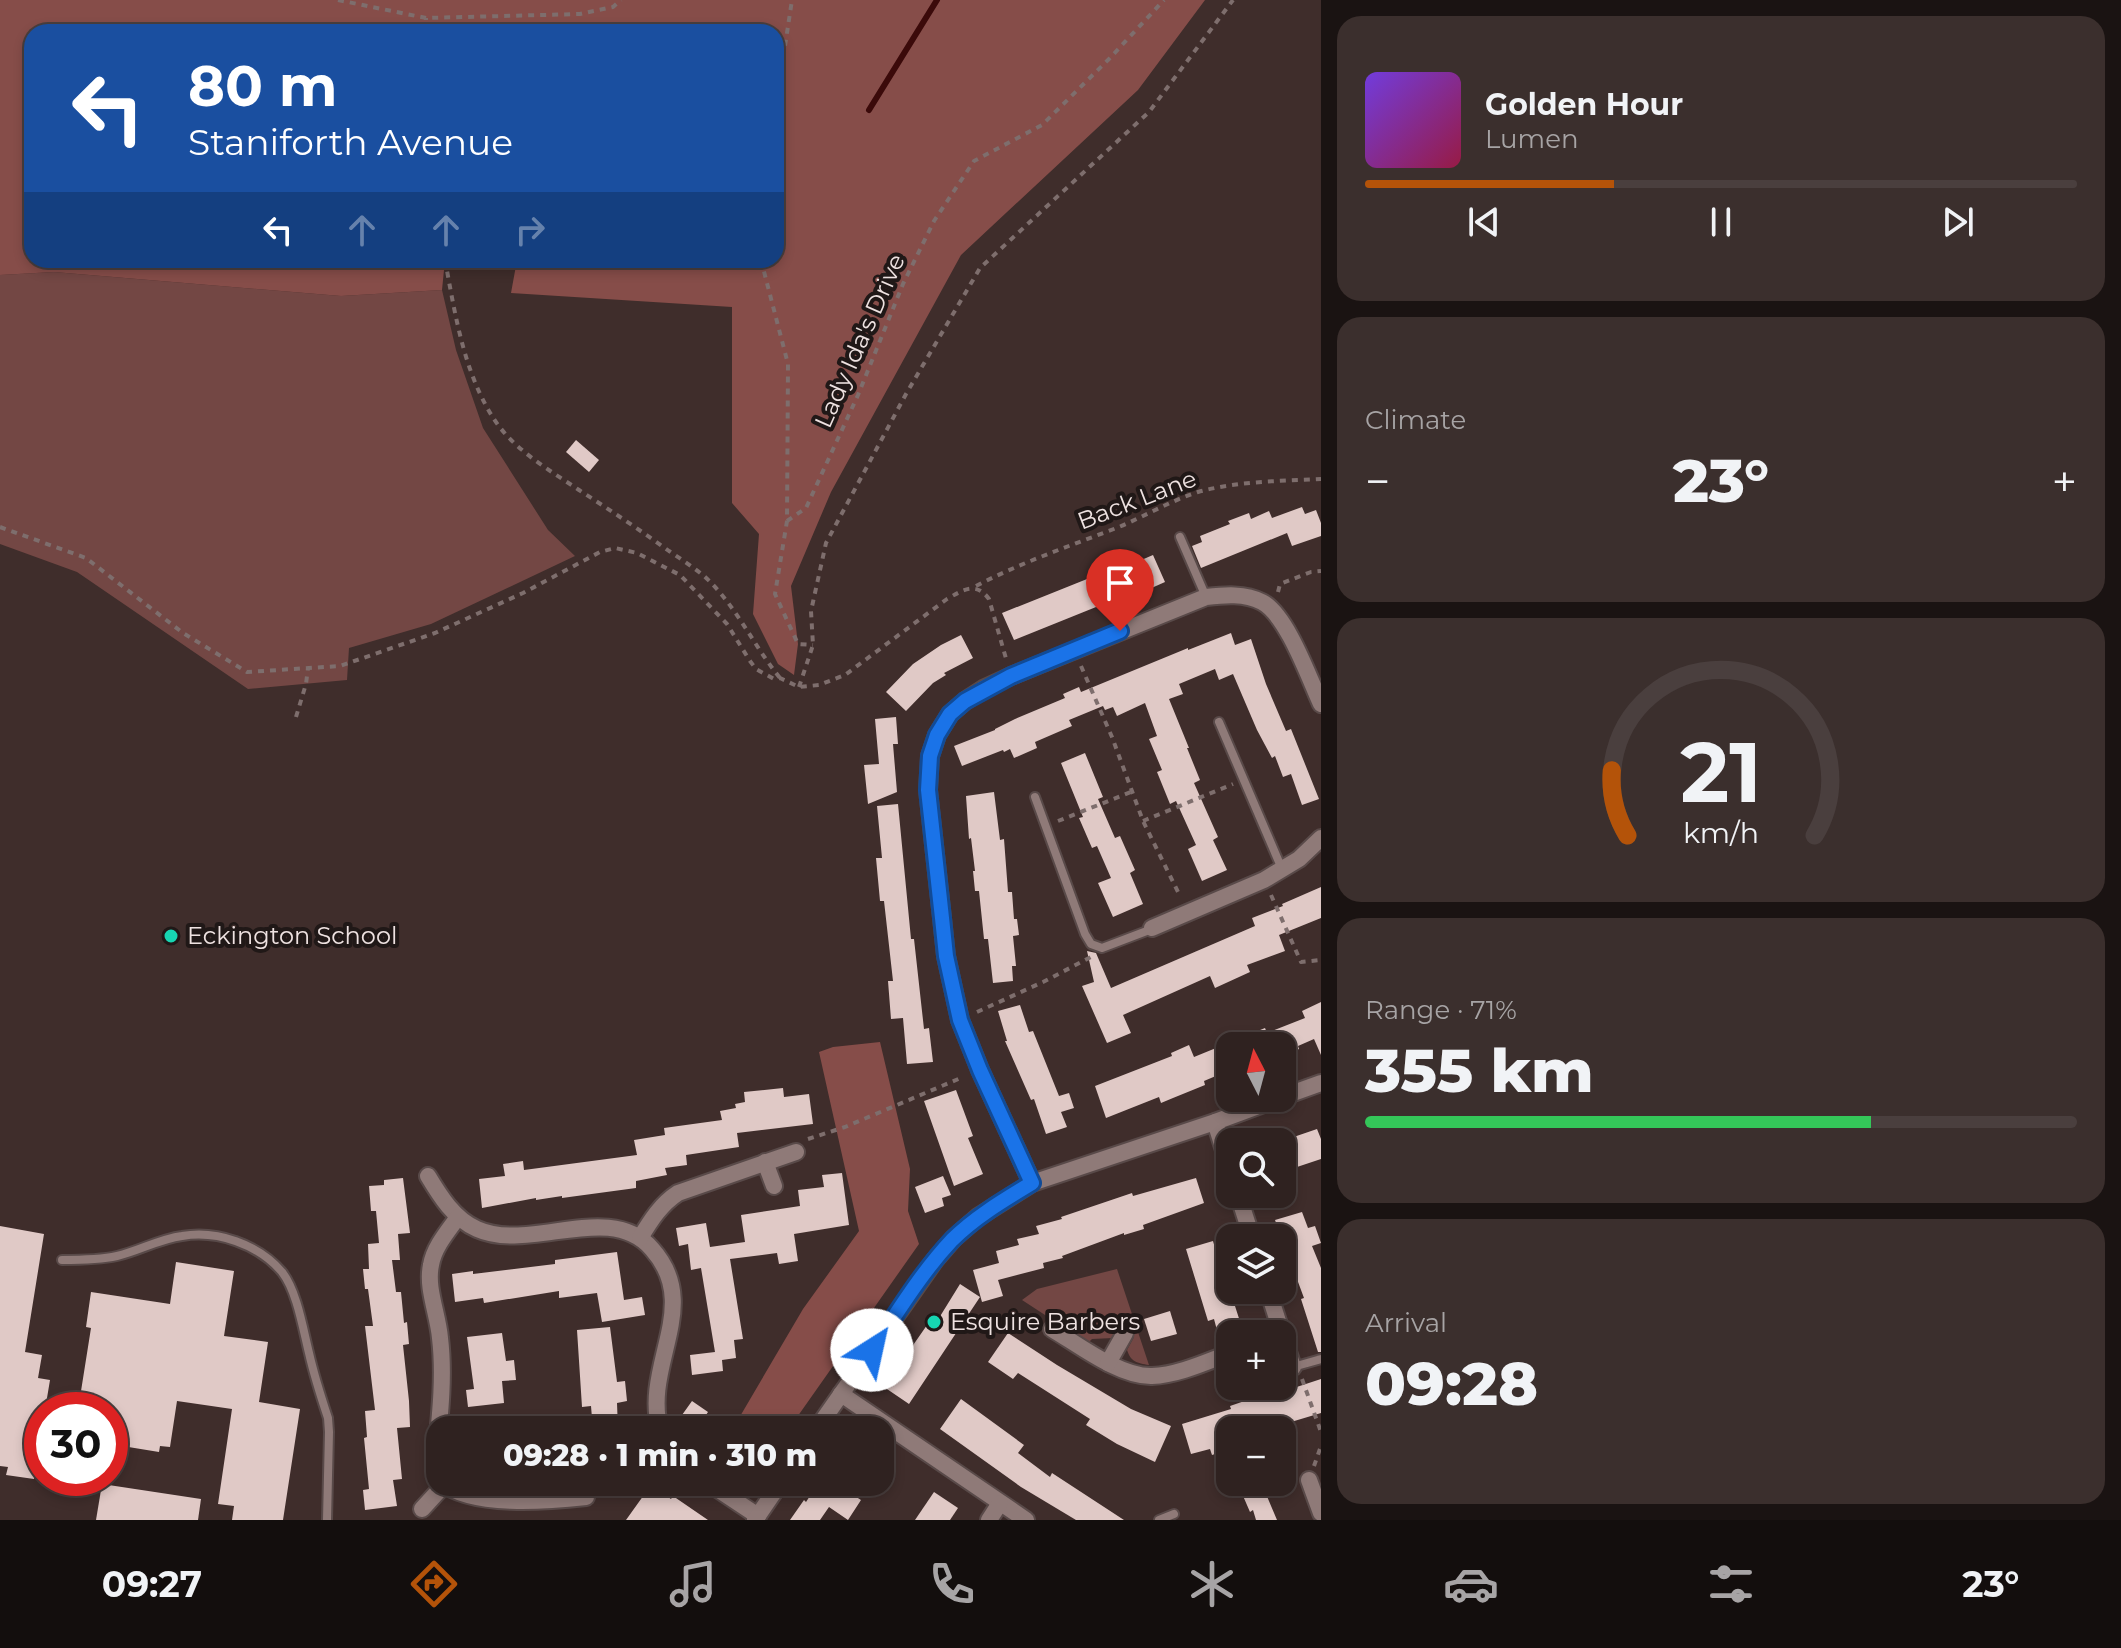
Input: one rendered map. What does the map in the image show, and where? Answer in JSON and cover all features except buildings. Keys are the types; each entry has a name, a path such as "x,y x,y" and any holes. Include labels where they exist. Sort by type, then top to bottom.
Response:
{"street":[{"path":"1032,1183 960,1020 946,956 928,790 930,756 937,735 950,714 965,701 1011,676 1206,597 1226,595 1260,601 1273,610 1287,631 1321,704"},
{"path":"1152,928 1264,880 1299,859 1321,838"},
{"path":"1296,1092 1321,1083"},
{"path":"826,1416 918,1283 954,1238 978,1217 1032,1183 1242,1112"},
{"path":"1215,1122 1217,1128"},
{"path":"640,1238 655,1214 678,1193 796,1152"},
{"path":"765,1162 774,1186"},
{"path":"428,1176 440,1197 458,1217 477,1229 529,1236 600,1227 622,1230 640,1238 653,1250 671,1284 674,1302 657,1383 658,1416"},
{"path":"439,1416 441,1351 430,1265 435,1251 458,1217"},
{"path":"1052,1329 1108,1363 1136,1375 1169,1374 1216,1358"},
{"path":"1108,1363 1125,1333"},
{"path":"841,1394 1026,1520"},
{"path":"1309,1480 1321,1513"},
{"path":"422,1509 432,1496"},
{"path":"475,1496 519,1501 586,1497"},
{"path":"548,1496 549,1501"},
{"path":"726,1496 756,1518 771,1496"},
{"path":"989,1520 1000,1503"}],"lane":[{"path":"1180,537 1206,597"},
{"path":"1219,722 1282,870"},
{"path":"1035,797 1091,944 1102,948 1152,928"},
{"path":"62,1260 117,1256 163,1240 202,1234 245,1245 283,1273 300,1316 328,1418 327,1520"},
{"path":"1296,1366 1321,1359"},
{"path":"1159,1520 1174,1514"}],"path":[{"path":"338,0 426,18 580,14 613,7 621,0"},
{"path":"784,52 792,0"},
{"name":"Lady Ida's Drive","path":"787,521 806,508 858,395 903,284 934,221 974,161 1042,125 1164,0"},
{"path":"447,268 470,370 493,417 520,448 538,462 703,576 733,608 780,678 799,687 813,645 811,611 826,543 906,394 980,268 1149,112 1233,0"},
{"path":"426,18 426,24"},
{"name":"Lady Ida's Drive","path":"763,268 788,364 787,521"},
{"name":"Back Lane","path":"799,687 819,685 845,675 964,589 1122,526 1158,507 1199,492 1258,481 1321,479"},
{"path":"787,521 775,594 798,644 813,645"},
{"path":"0,527 86,558 183,633 247,672 340,666 435,633 523,593 600,552 615,548 637,553 680,575 727,624 756,669 774,679 780,678"},
{"path":"1273,610 1280,584 1321,571"},
{"path":"975,587 984,591 989,599 1011,676"},
{"path":"1074,651 1112,737 1143,821 1188,913"},
{"path":"296,717 308,668"},
{"path":"1143,821 1243,780"},
{"path":"1045,827 1131,792"},
{"path":"1264,880 1301,962 1321,960"},
{"path":"960,1020 1043,982 1102,948"},
{"path":"796,1152 803,1140 845,1127 980,1070"},
{"path":"1296,1371 1302,1378 1321,1432"},
{"path":"586,1497 594,1496"}],"shaded area":[{"path":"0,0 1205,0 1138,90 961,255 831,492 791,586 798,644 794,675 778,664 753,614 759,534 732,503 732,307 511,293 516,268 784,268 784,24 24,24 24,268 444,268 442,290 341,296 54,272 0,275"},
{"path":"54,272 341,296 442,290 456,350 483,428 548,530 575,556 431,624 349,648 347,680 248,689 77,572 0,544 0,275"},
{"path":"880,1042 910,1169 908,1211 919,1244 798,1416 740,1416 803,1309 859,1231 819,1052 833,1047"},
{"path":"1117,1269 1149,1365 1138,1363 1130,1357 1127,1350 1134,1337 1121,1328 1113,1338 1092,1339 1088,1343 1022,1300 1037,1289"}],"waterway":[{"path":"869,110 937,0"}],"place":[{"name":"Eckington School","path":"171,936"},
{"name":"Esquire Barbers","path":"934,1322"}],"route":[{"path":"872,1350 918,1283 954,1238 978,1217 1032,1183 960,1020 946,956 928,790 930,756 937,735 950,714 985,688 1120,631"}]}
